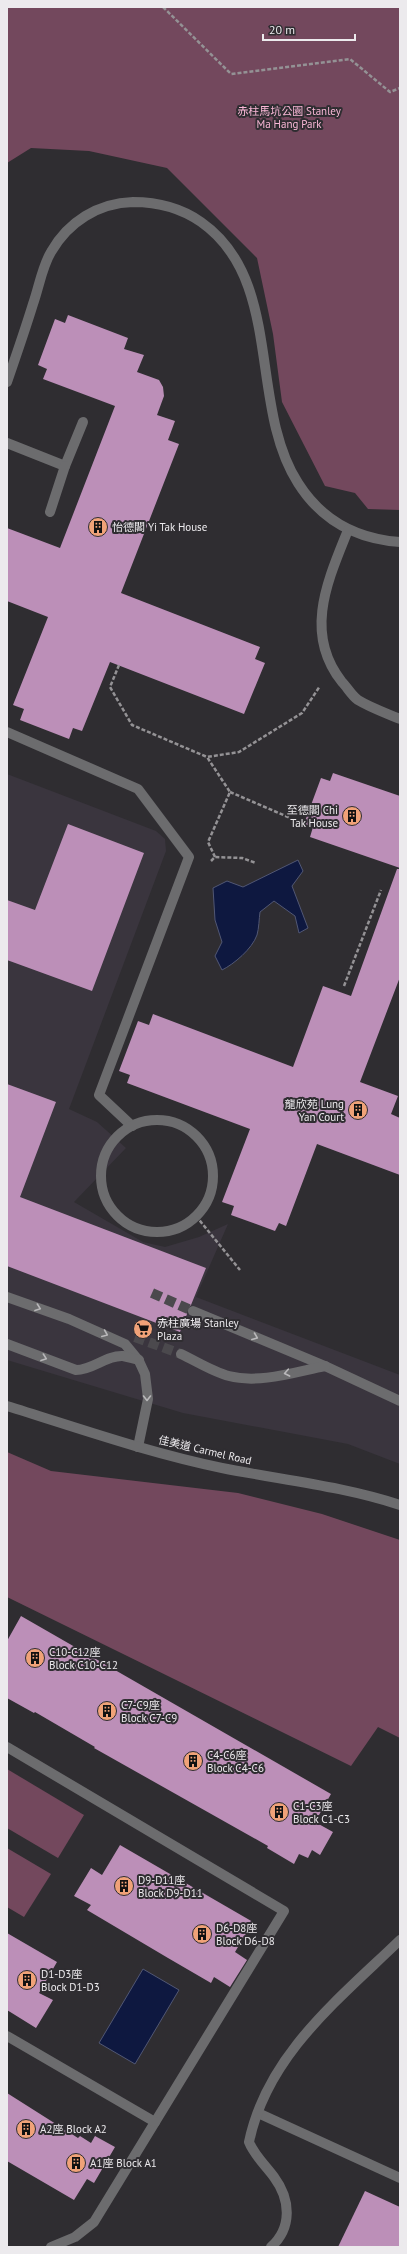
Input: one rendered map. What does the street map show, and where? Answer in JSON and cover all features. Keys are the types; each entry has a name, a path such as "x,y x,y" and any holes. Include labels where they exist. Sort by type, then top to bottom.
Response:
{"street":[{"path":"7,382 50,253 72,225 94,210 114,204 146,202 180,210 194,216 217,235 236,258 244,273 254,308 275,427 287,464 299,484 334,521 348,530 371,538 400,542"},
{"path":"50,512 65,466 83,422"},
{"path":"7,443 65,466"},
{"path":"348,530 331,574 322,612 321,629 323,642 332,669 357,699 400,719"},
{"path":"7,732 138,789 189,857 99,1095 132,1126"},
{"path":"149,1121 166,1121 183,1127 197,1137 207,1151 212,1168 212,1186 206,1202 196,1216 176,1228 165,1232 147,1232 130,1226 116,1216 106,1201 101,1184 102,1167 107,1150 118,1136 132,1126 149,1121"},
{"path":"7,1297 110,1336 125,1344 139,1360 145,1374 148,1399 138,1447"},
{"path":"193,1311 325,1366 400,1401"},
{"path":"7,1344 76,1370 87,1370 107,1360 122,1356 139,1360"},
{"path":"181,1354 228,1376 244,1378 266,1377 325,1366"},
{"name":"佳美道 Carmel Road","path":"7,1406 138,1447 222,1468 331,1487 400,1505"},
{"path":"7,1748 284,1911 94,2222 75,2237 51,2247"},
{"path":"271,2247 279,2239 284,2230 286,2202 275,2178 250,2146 250,2140 258,2112 275,2074 305,2033 400,1940"},
{"path":"7,2036 155,2122"},
{"path":"258,2112 400,2178"}],"path":[{"path":"163,7 231,74 350,59 390,92 400,88"},
{"path":"119,665 110,687 132,725 207,757 239,752 302,713 332,669"},
{"path":"207,757 230,792 302,823"},
{"path":"215,857 208,842 230,792"},
{"path":"210,862 215,857 242,858 256,863"},
{"path":"344,986 381,890"},
{"path":"196,1216 240,1270"}],"shaded area":[{"path":"7,774 156,831 165,839 166,851 69,1109 97,1122 126,1148 74,1202 143,1242 165,1247 199,1237 228,1224 196,1297 400,1375 400,1464 348,1444 183,1413 7,1360"}],"green space":[{"name":"赤柱馬坑公園 Stanley Ma Hang Park","path":"7,7 400,7 400,510 368,509 355,493 325,486 282,402 273,334 257,258 167,168 89,151 31,148 7,163"},
{"path":"7,1452 51,1471 238,1493 322,1514 400,1540 400,1738 378,1727 351,1766 7,1597"},
{"path":"7,1769 84,1815 58,1858 7,1828"},
{"path":"7,1848 51,1874 24,1917 7,1907"}],"water":[{"path":"298,860 303,871 292,886 308,928 299,933 295,916 274,901 260,912 257,935 251,946 237,960 222,970 215,956 222,942 215,920 213,888 227,881 243,887"},
{"path":"143,1969 179,1990 135,2064 99,2043"}],"building":[{"name":"怡德閣 Yi Tak House","path":"68,315 128,338 124,349 144,355 137,372 159,380 163,387 164,396 157,415 175,421 168,440 179,444 121,593 260,647 255,659 265,663 244,714 110,662 82,731 73,728 69,739 20,720 24,709 13,705 48,617 7,601 7,528 60,548 115,406 43,379 47,369 38,365 55,319 65,323"},
{"name":"至德閣 Chi Tak House","path":"333,773 400,796 400,868 310,837 313,827 304,824 321,778 330,781"},
{"path":"68,824 144,853 92,991 7,960 7,900 35,910"},
{"name":"龍欣苑 Lung Yan Court","path":"397,869 400,869 400,977 360,1082 398,1096 391,1114 400,1118 400,1175 317,1144 286,1226 279,1223 275,1231 231,1215 234,1206 222,1202 250,1129 127,1083 130,1075 119,1071 138,1021 149,1025 153,1014 293,1067 323,986 351,996"},
{"name":"赤柱廣場 Stanley Plaza","path":"7,1084 56,1102 20,1197 206,1268 191,1305 187,1309 187,1314 180,1332 7,1266"},
{"path":"21,1616 331,1794 315,1822 333,1832 320,1855 312,1850 308,1858 299,1854 294,1864 267,1848 268,1846 94,1748 95,1747 35,1712 34,1713 7,1698 7,1641"},
{"path":"120,1845 253,1922 235,1952 247,1960 230,1987 214,1977 211,1983 168,1958 87,1910 91,1905 74,1896 91,1868 102,1875"},
{"name":"D1-D3座 Block D1-D3","path":"7,1933 57,1962 39,1993 53,2000 36,2028 7,2010"},
{"path":"7,2093 78,2138 80,2136 91,2143 95,2136 115,2147 94,2183 87,2179 74,2200 7,2161"},
{"path":"365,2191 400,2207 400,2247 338,2247"}],"tunnel":[{"path":"152,1293 193,1311"},
{"path":"135,1337 181,1354"}],"place":[{"name":"怡德閣 Yi Tak House","path":"98,527"},
{"name":"至德閣 Chi Tak House","path":"352,816"},
{"name":"龍欣苑 Lung Yan Court","path":"358,1110"},
{"name":"赤柱廣場 Stanley Plaza","path":"143,1329"},
{"name":"C10-C12座 Block C10-C12","path":"35,1658"},
{"name":"C7-C9座 Block C7-C9","path":"107,1711"},
{"name":"C4-C6座 Block C4-C6","path":"193,1761"},
{"name":"C1-C3座 Block C1-C3","path":"279,1812"},
{"name":"D9-D11座 Block D9-D11","path":"124,1886"},
{"name":"D6-D8座 Block D6-D8","path":"202,1934"},
{"name":"D1-D3座 Block D1-D3","path":"27,1980"},
{"name":"A2座 Block A2","path":"26,2129"},
{"name":"A1座 Block A1","path":"76,2163"}]}
